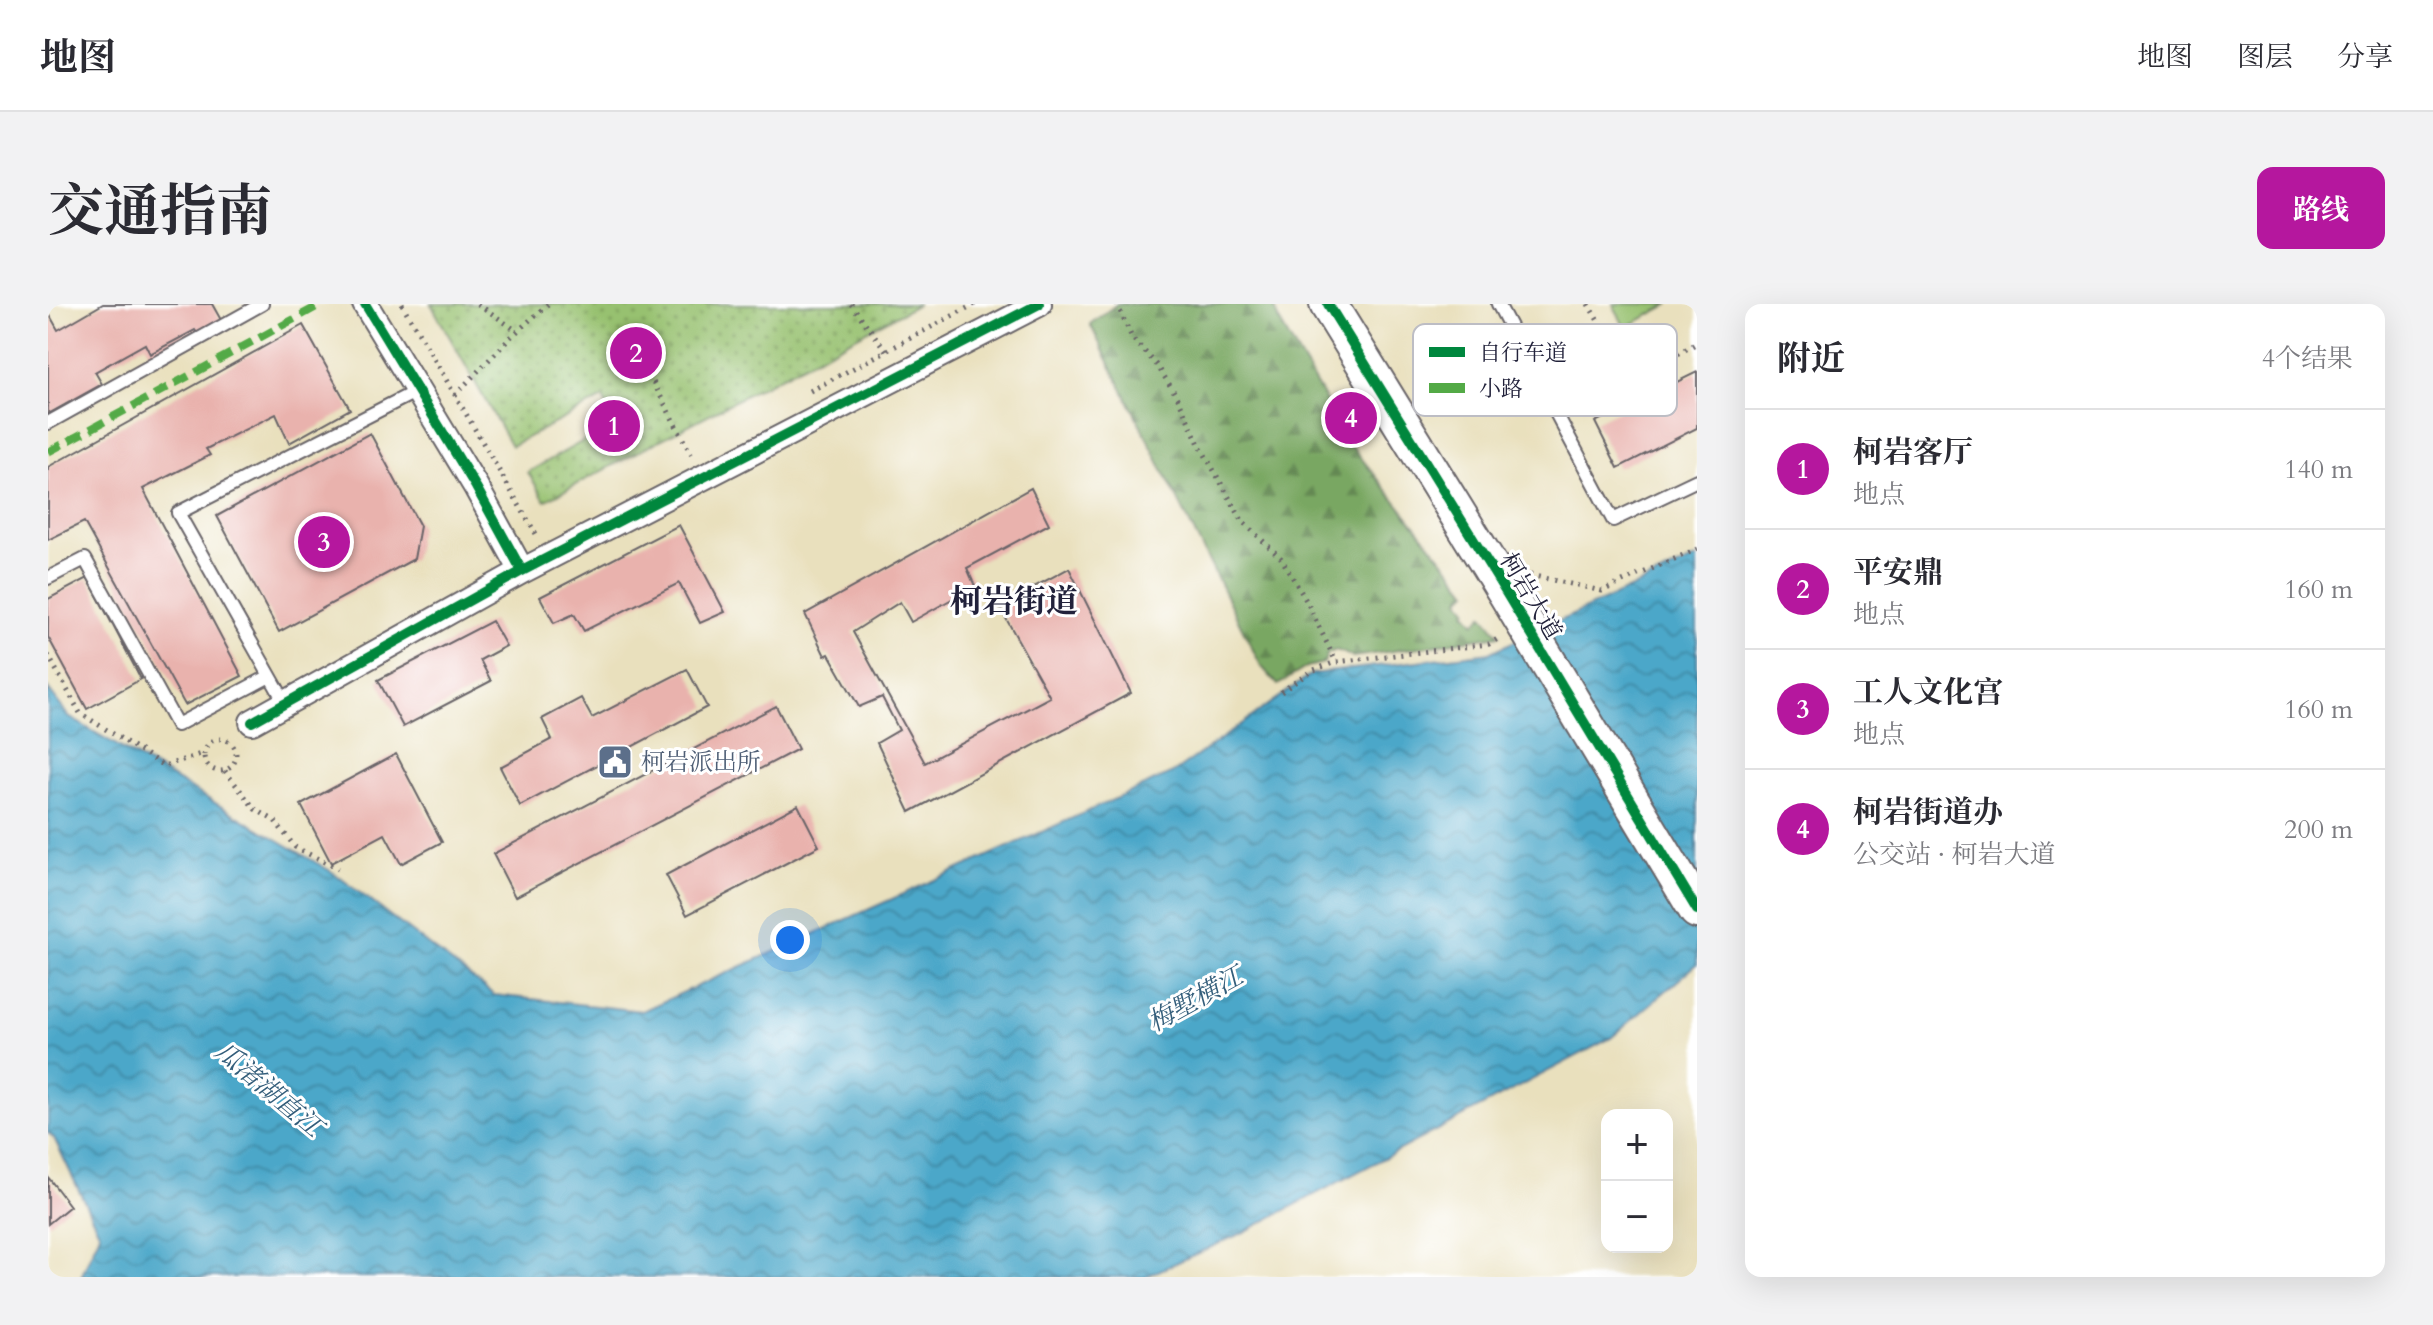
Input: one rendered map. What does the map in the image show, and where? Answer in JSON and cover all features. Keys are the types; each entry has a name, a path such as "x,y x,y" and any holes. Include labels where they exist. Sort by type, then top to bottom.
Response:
{"street":[{"path":"365,304 476,487 522,571"},
{"path":"252,722 522,571 1039,304"},
{"name":"柯岩大道","path":"1328,304 1697,910"}],"lane":[{"path":"48,423 262,304"},
{"path":"1498,304 1509,324"},
{"path":"286,704 178,513 417,391"},
{"path":"1558,416 1613,520 1697,480"},
{"path":"48,578 85,559 177,725 270,676"}],"path":[{"path":"402,304 536,534 550,527"},
{"path":"478,304 517,331"},
{"path":"455,395 548,304"},
{"path":"851,304 904,375"},
{"path":"802,395 975,304"},
{"path":"1117,304 1132,338 1157,365 1178,398 1199,444 1243,522 1281,558 1307,602 1336,662"},
{"path":"1588,304 1600,324"},
{"path":"1677,354 1697,343"},
{"path":"642,361 691,454 705,447"},
{"path":"1498,580 1602,591 1697,549"},
{"path":"1281,692 1311,671 1336,662 1489,644 1509,633"},
{"path":"48,655 80,713 164,766 204,753"},
{"path":"213,741 229,741 235,750 236,760 225,771 215,771 207,764 204,753 213,741"},
{"path":"225,771 255,809 275,821 295,847 338,869"}],"green space":[{"path":"431,304 918,304 545,501 528,472 615,423 603,398 511,446"},
{"path":"1117,304 1274,304 1278,319 1353,448 1468,591 1460,599 1467,609 1465,612 1475,623 1483,615 1500,635 1353,657 1336,650 1327,654 1324,663 1307,667 1278,685 1261,666 1090,324"},
{"path":"1613,304 1670,304 1632,324 1623,324"}],"water":[{"path":"1697,558 1697,964 1611,1038 1244,1232 1145,1277 81,1277 100,1234 54,1138 48,1132 48,689 69,717 334,873 494,995 642,1011 1173,773 1312,674 1491,652"}],"building":[{"path":"103,304 212,304 221,320 150,354 145,344 95,372 102,384 48,414 48,312 58,330"},
{"path":"303,325 350,409 289,443 276,414 206,449 210,455 143,489 242,676 185,705 84,522 48,540 48,467"},
{"path":"1697,372 1697,428 1618,468 1595,422 1607,416 1677,416 1677,382"},
{"path":"370,433 420,526 414,559 279,632 217,516"},
{"path":"1031,488 1049,524 967,568 975,586 911,622 900,602 853,632 925,763 1050,697 999,606 1069,568 1131,693 910,812 877,743 899,730 882,697 859,707 829,654 825,656 805,614"},
{"path":"679,525 725,612 700,623 679,583 584,631 574,614 554,623 540,597"},
{"path":"88,578 141,679 87,709 48,637 48,599"},
{"path":"492,621 506,646 480,660 491,681 403,727 378,680"},
{"path":"687,669 707,707 520,806 500,767 552,739 542,719 581,698 592,718"},
{"path":"776,706 798,749 515,897 493,854"},
{"path":"396,754 442,842 401,864 385,834 331,863 301,805"},
{"path":"798,805 819,846 687,915 666,875"},
{"path":"48,1177 70,1206 48,1224"}],"marked path":[{"path":"48,452 322,304"}],"cycle path":[{"path":"365,304 476,487 522,571"},
{"path":"252,722 522,571 1039,304"},
{"path":"1328,304 1697,910"}],"place":[{"name":"平安鼎","path":"636,353"},
{"name":"柯岩街道办","path":"1351,418"},
{"name":"柯岩客厅","path":"614,426"},
{"name":"工人文化宫","path":"324,542"},
{"name":"柯岩派出所","path":"615,762"}],"district":[{"name":"柯岩街道","path":"1014,601"}],"water label":[{"name":"梅墅横江","path":"1195,999"},
{"name":"瓜渚湖直江","path":"269,1089"}]}
